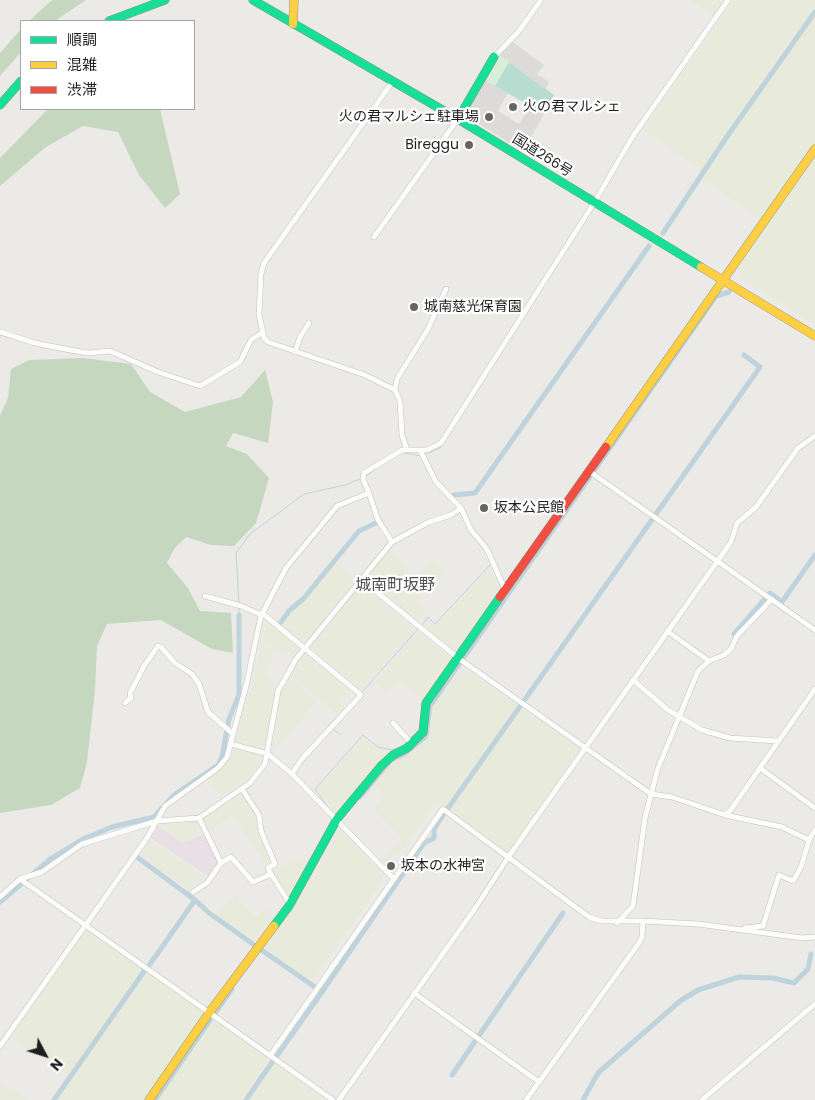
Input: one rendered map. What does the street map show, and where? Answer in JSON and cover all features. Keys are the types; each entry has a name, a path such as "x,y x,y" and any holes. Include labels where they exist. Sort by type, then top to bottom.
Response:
{"main road":[{"path":"112,20 165,0"},
{"name":"国道266号","path":"253,0 458,119 594,203 723,278 815,336"},
{"path":"293,24 294,0"},
{"path":"458,119 494,57"},
{"path":"0,105 20,82"},
{"path":"149,1100 209,1013 290,904 336,819 381,766 412,744 424,732 426,703 815,149"}],"street":[{"path":"494,57 519,31 540,0"},
{"path":"392,542 378,520 363,479 364,473 402,450 432,448 441,443 594,203 633,136 728,0"},
{"path":"393,81 264,263 261,274 259,306 264,338 268,342 365,375 395,390 400,400 402,435 408,450"},
{"path":"374,237 458,119"},
{"path":"395,390 402,369 412,358 446,289"},
{"path":"295,352 309,323"},
{"path":"0,332 36,343 70,350 88,353 110,351 158,372 200,386 240,362 252,340 263,332"},
{"path":"339,1100 718,561 735,536 740,519 756,507 798,448 815,436"},
{"path":"420,450 436,482 461,508 470,530 493,561 505,590"},
{"path":"589,472 815,630"},
{"path":"0,1046 86,926 157,821 165,806 218,768 227,757 246,686 262,614 286,568 337,506 368,493"},
{"path":"0,897 20,879 42,872 82,844 157,821 199,818 242,789 260,773 268,754 278,691 305,648 392,542 429,522 451,515 461,508"},
{"path":"362,580 458,658 651,794 672,797 725,815 782,827 809,840"},
{"path":"205,596 262,614 361,695 301,760 292,774"},
{"path":"618,922 633,906 651,794 658,768 698,671 709,661 724,655 737,636 772,599"},
{"path":"667,631 709,661"},
{"path":"125,703 131,698 130,693 158,646 175,663 192,674 199,684 208,712 233,734"},
{"path":"634,680 668,710 718,736 778,741"},
{"path":"725,815 730,811 815,689"},
{"path":"393,724 412,744"},
{"path":"231,744 268,754 292,774 393,878"},
{"path":"760,768 815,808"},
{"path":"242,789 259,815 261,831 275,864 268,868 290,904"},
{"path":"270,1056 443,809 553,888 572,906 589,917 602,921 642,920 736,928 802,938 815,937"},
{"path":"199,818 221,862"},
{"path":"736,928 763,926 779,875 793,881 801,867 809,840 815,830"},
{"path":"193,892 207,883 221,862 231,857 252,882 271,874"},
{"path":"20,879 333,1100"},
{"path":"526,1100 639,943 642,937 642,920"},
{"path":"414,993 538,1082"},
{"path":"702,1100 815,1004"}],"shaded area":[{"path":"690,0 724,0 713,16"},
{"path":"734,0 815,0 815,142 761,219 702,179 706,174 643,129"},
{"path":"513,42 544,65 537,74 549,82 545,89 498,54"},
{"name":"火の君マルシェ駐車場","path":"483,79 508,93 498,111 519,124 530,106 544,114 523,151 471,119 467,106"},
{"path":"815,157 815,325 740,278 739,266"},
{"path":"391,550 413,577 434,561 446,572 416,599 425,613 418,622 365,579"},
{"path":"335,563 356,580 305,643 303,643 281,625 290,613 306,599"},
{"path":"490,569 499,590 456,652 423,627 429,621 435,626"},
{"path":"361,585 415,629 361,690 310,648"},
{"path":"266,621 300,647 291,658 262,640"},
{"path":"419,632 452,659 425,697 421,697 399,682 386,693 375,682"},
{"path":"261,642 275,653 265,676 273,681 270,688 275,690 265,750 233,741 239,718 252,688"},
{"path":"306,653 351,689 341,700 297,664"},
{"path":"296,665 345,705 337,714 290,675"},
{"path":"463,668 581,749 508,852 439,803 434,805 404,849 383,863 381,860 403,839 374,810 385,795 373,785 392,762 404,756 429,736 432,707"},
{"path":"289,676 316,700 284,742 272,750 280,693"},
{"path":"363,738 375,747 388,752 336,813 317,790"},
{"path":"233,747 263,756 248,778 222,796 205,780 220,770 230,757"},
{"path":"242,794 256,815 258,832 270,862 266,864 232,815 209,831 203,819"},
{"path":"197,821 202,832 183,842 160,826 161,824"},
{"path":"158,826 182,843 204,834 218,863 209,877 151,838"},
{"path":"340,828 380,869 383,880 312,982 263,948 294,908"},
{"path":"149,840 206,878 188,889 139,855"},
{"path":"310,857 288,897 272,869"},
{"path":"236,896 255,917 267,909 273,918 253,942 214,914"},
{"path":"86,929 327,1100 54,1100 70,1077 10,1036"},
{"path":"0,1081 28,1100 0,1100"}],"green space":[{"path":"52,0 86,0 56,20 30,20"},
{"path":"20,30 20,53 0,76 0,53"},
{"path":"498,54 509,62 495,86 483,79"},
{"path":"509,62 554,95 544,114 495,86"},
{"path":"47,110 160,110 180,194 165,208 139,175 118,132 83,126 46,147 0,186 0,158"},
{"path":"82,358 131,364 150,392 185,412 241,397 265,370 273,402 268,443 233,433 226,446 247,454 269,478 256,523 234,546 211,545 186,537 174,549 167,563 188,588 200,611 231,613 233,653 212,649 161,620 107,624 97,646 95,690 87,762 80,788 51,805 0,813 0,416 8,398 11,369 29,360"}],"waterway":[{"path":"663,233 726,138 815,12"},
{"path":"454,495 475,493 649,246"},
{"path":"360,797 391,760 404,754 426,736 430,706 716,296 729,292"},
{"path":"514,333 518,326"},
{"path":"322,992 424,843 434,838 434,830 439,821 760,367 744,355"},
{"path":"425,454 440,448 443,444"},
{"path":"404,453 422,456"},
{"path":"366,476 377,468"},
{"path":"239,604 236,553 250,534 304,494 345,485 360,479"},
{"path":"281,622 289,611 304,598 359,531 376,523"},
{"path":"734,634 770,593 782,602 815,555"},
{"path":"421,626 428,617 435,624 490,565"},
{"path":"239,608 239,615"},
{"path":"0,902 49,860 83,839 112,827 154,817 174,795 218,765 222,757 229,719 239,695 239,615"},
{"path":"362,692 418,629"},
{"path":"330,727 328,726 345,709"},
{"path":"333,729 341,735"},
{"path":"328,807 315,789 363,735 378,747 391,750 398,748"},
{"path":"137,857 195,900"},
{"path":"148,967 195,900 209,913 253,944"},
{"path":"452,1075 563,913"},
{"path":"260,949 322,992 276,1057"},
{"path":"583,1100 598,1073 680,1001 698,990 739,977 773,978 794,983 808,969 811,954"},
{"path":"54,1100 145,970"},
{"path":"216,1012 232,989"},
{"path":"155,1100 210,1020"},
{"path":"246,1100 273,1061"}],"traffic: fast":[{"path":"112,20 165,0"},
{"path":"253,0 458,119 701,267"},
{"path":"458,119 494,57"},
{"path":"0,105 20,82"},
{"path":"274,926 289,906 337,819 381,766 393,755 407,748 423,732 426,703 500,597"}],"traffic: slow":[{"path":"293,24 294,0"},
{"path":"606,447 815,149"},
{"path":"701,267 815,336"},
{"path":"149,1100 209,1013 274,926"}],"traffic: jam":[{"path":"500,597 606,447"}],"place":[{"name":"火の君マルシェ","path":"513,107"},
{"name":"火の君マルシェ駐車場","path":"489,117"},
{"name":"Bireggu","path":"469,145"},
{"name":"城南慈光保育園","path":"414,307"},
{"name":"坂本公民館","path":"484,508"},
{"name":"坂本の水神宮","path":"391,866"}],"district":[{"name":"城南町坂野","path":"395,586"}]}
